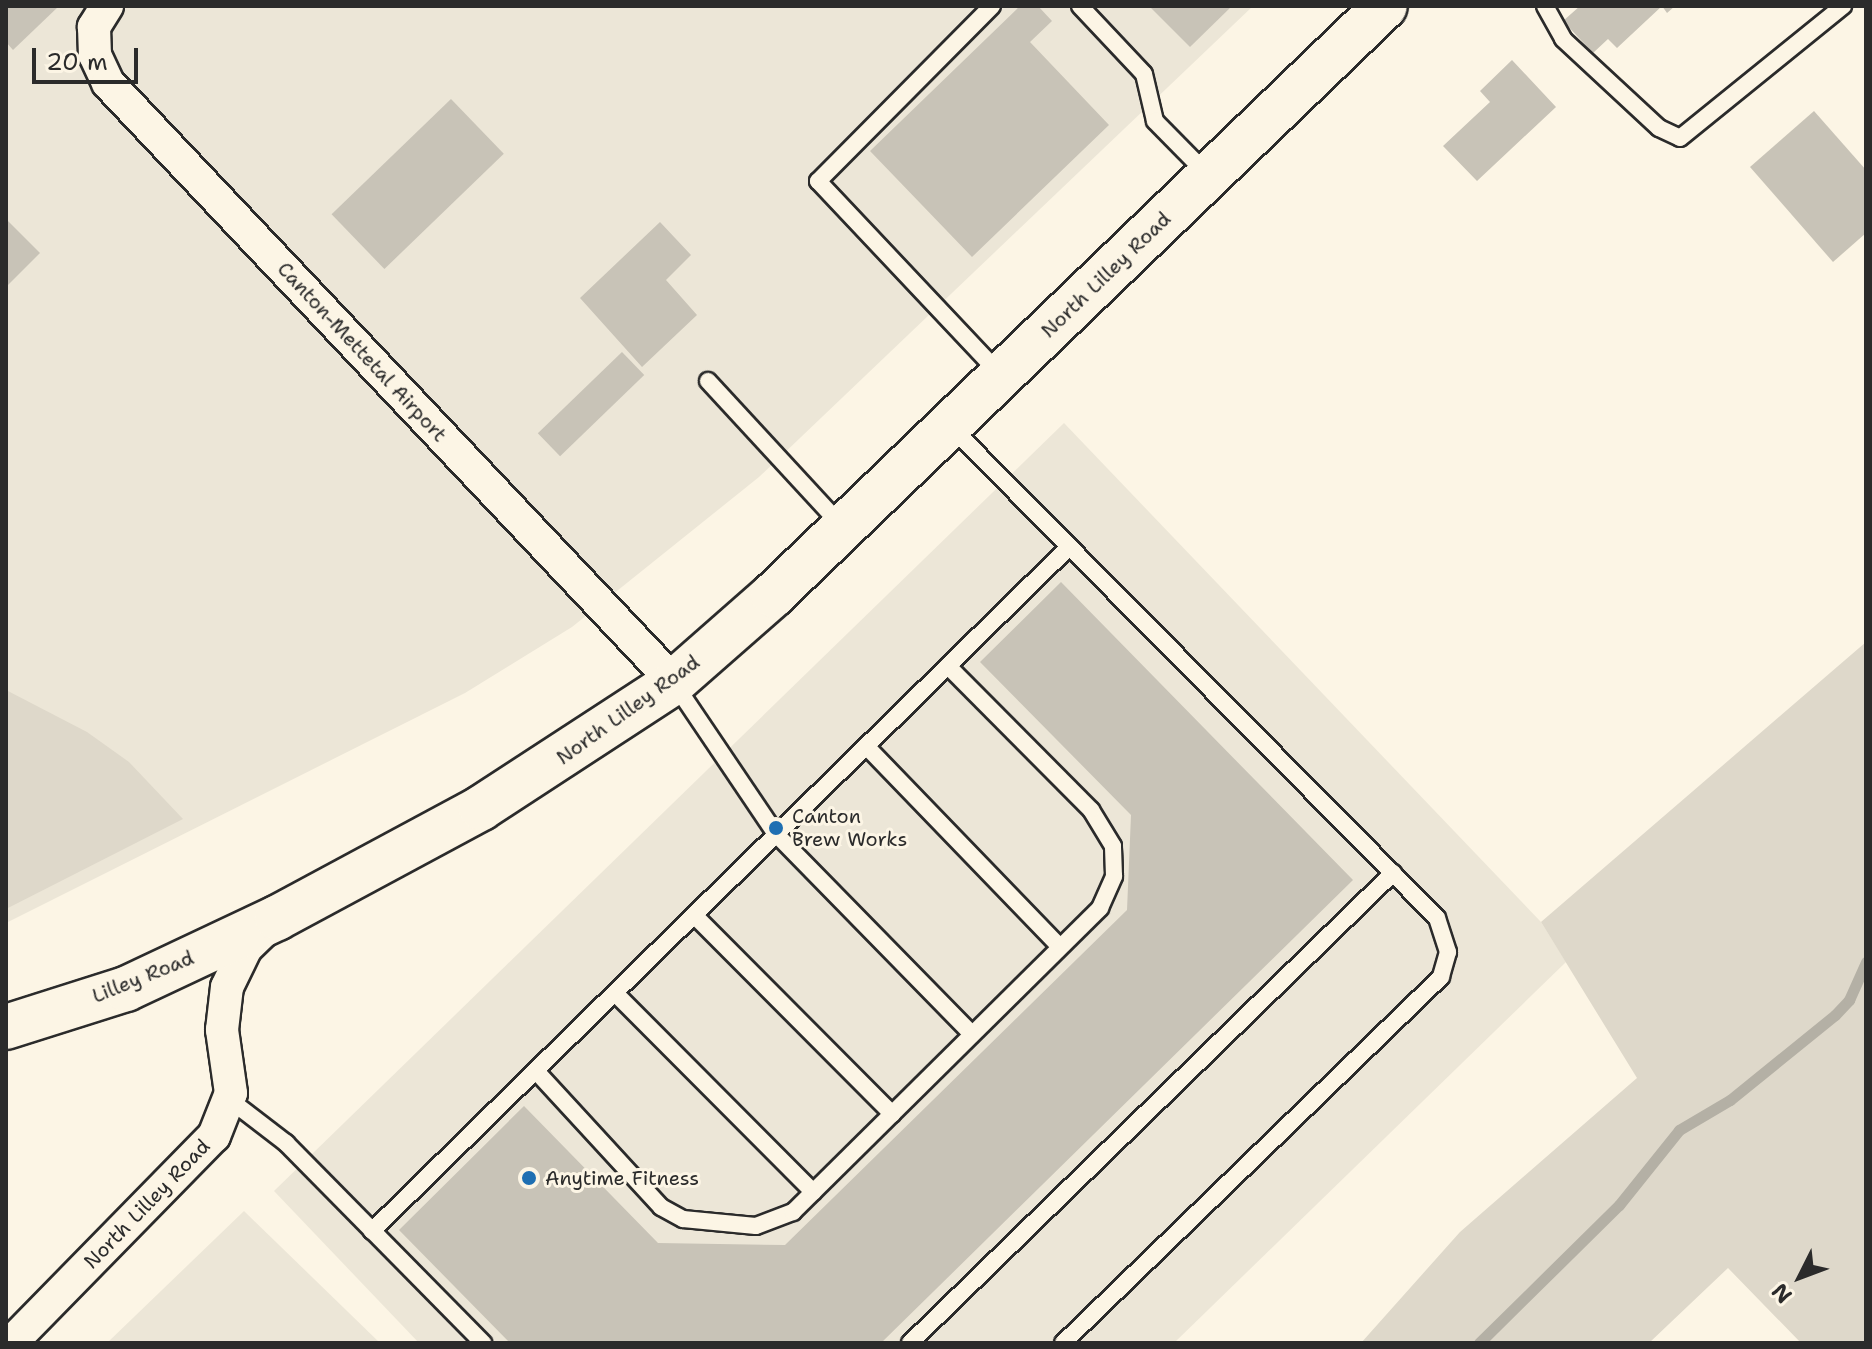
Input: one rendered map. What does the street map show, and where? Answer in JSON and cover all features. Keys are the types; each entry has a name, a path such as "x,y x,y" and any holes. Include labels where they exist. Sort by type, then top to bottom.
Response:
{"street":[{"name":"Canton-Mettetal Airport","path":"107,6 94,27 95,55 108,83 674,682"},
{"name":"North Lilley Road","path":"18,1341 214,1136 230,1100 231,1065 222,1030 227,987 246,948 277,918 481,808 674,682 844,527 1385,6"},
{"name":"Lilley Road","path":"6,1027 126,989 277,918"}],"lane":[{"path":"992,6 818,181 1002,376"},
{"path":"1080,6 1144,74 1155,121 1209,176"},
{"path":"1545,6 1563,39 1659,128 1680,138 1843,6"},
{"path":"708,381 844,527"},
{"path":"950,426 1437,918 1448,952 1441,977 1063,1343"},
{"path":"372,1231 1069,547"},
{"path":"536,1071 661,1207 683,1219 773,1223 813,1192 1100,908 1114,876 1113,846 1091,810 948,666"},
{"path":"674,682 776,834 972,1034"},
{"path":"866,746 1060,947"},
{"path":"910,1343 1393,873"},
{"path":"694,915 892,1114"},
{"path":"615,993 813,1192"},
{"path":"230,1100 286,1143 483,1343"}],"shaded area":[{"path":"6,6 1253,6 759,477 572,627 465,693 6,923"},
{"path":"1064,423 1541,922 1566,962 1174,1343 419,1343 274,1191"},
{"path":"1866,642 1866,1343 1801,1343 1728,1268 1649,1343 1361,1343 1460,1232 1637,1078 1541,922"},
{"path":"6,690 87,732 129,762 183,819 6,909"},
{"path":"244,1211 380,1343 107,1343"}],"building":[{"path":"6,6 59,6 13,50 6,42"},
{"path":"1020,6 1038,6 1052,21 1030,42 1109,125 972,257 870,151"},
{"path":"1149,6 1232,6 1190,47"},
{"path":"1580,6 1662,6 1617,48 1608,39 1593,53 1563,21"},
{"path":"1662,6 1675,6 1667,13"},
{"path":"1512,60 1556,107 1477,181 1443,146 1490,102 1480,91"},
{"path":"451,99 504,154 384,269 332,214"},
{"path":"1814,111 1866,170 1866,233 1833,262 1750,167"},
{"path":"6,219 40,253 6,287"},
{"path":"660,222 691,255 666,280 697,315 642,367 580,298"},
{"path":"622,352 644,375 560,456 538,433"},
{"path":"1061,582 1353,880 881,1343 510,1343 399,1230 524,1106 658,1243 785,1245 1127,910 1131,815 980,662"}],"waterway":[{"path":"1479,1343 1619,1205 1679,1130 1730,1100 1835,1015 1849,1000 1866,962"}],"place":[{"name":"Canton Brew Works","path":"776,828"},
{"name":"Anytime Fitness","path":"529,1178"}]}
